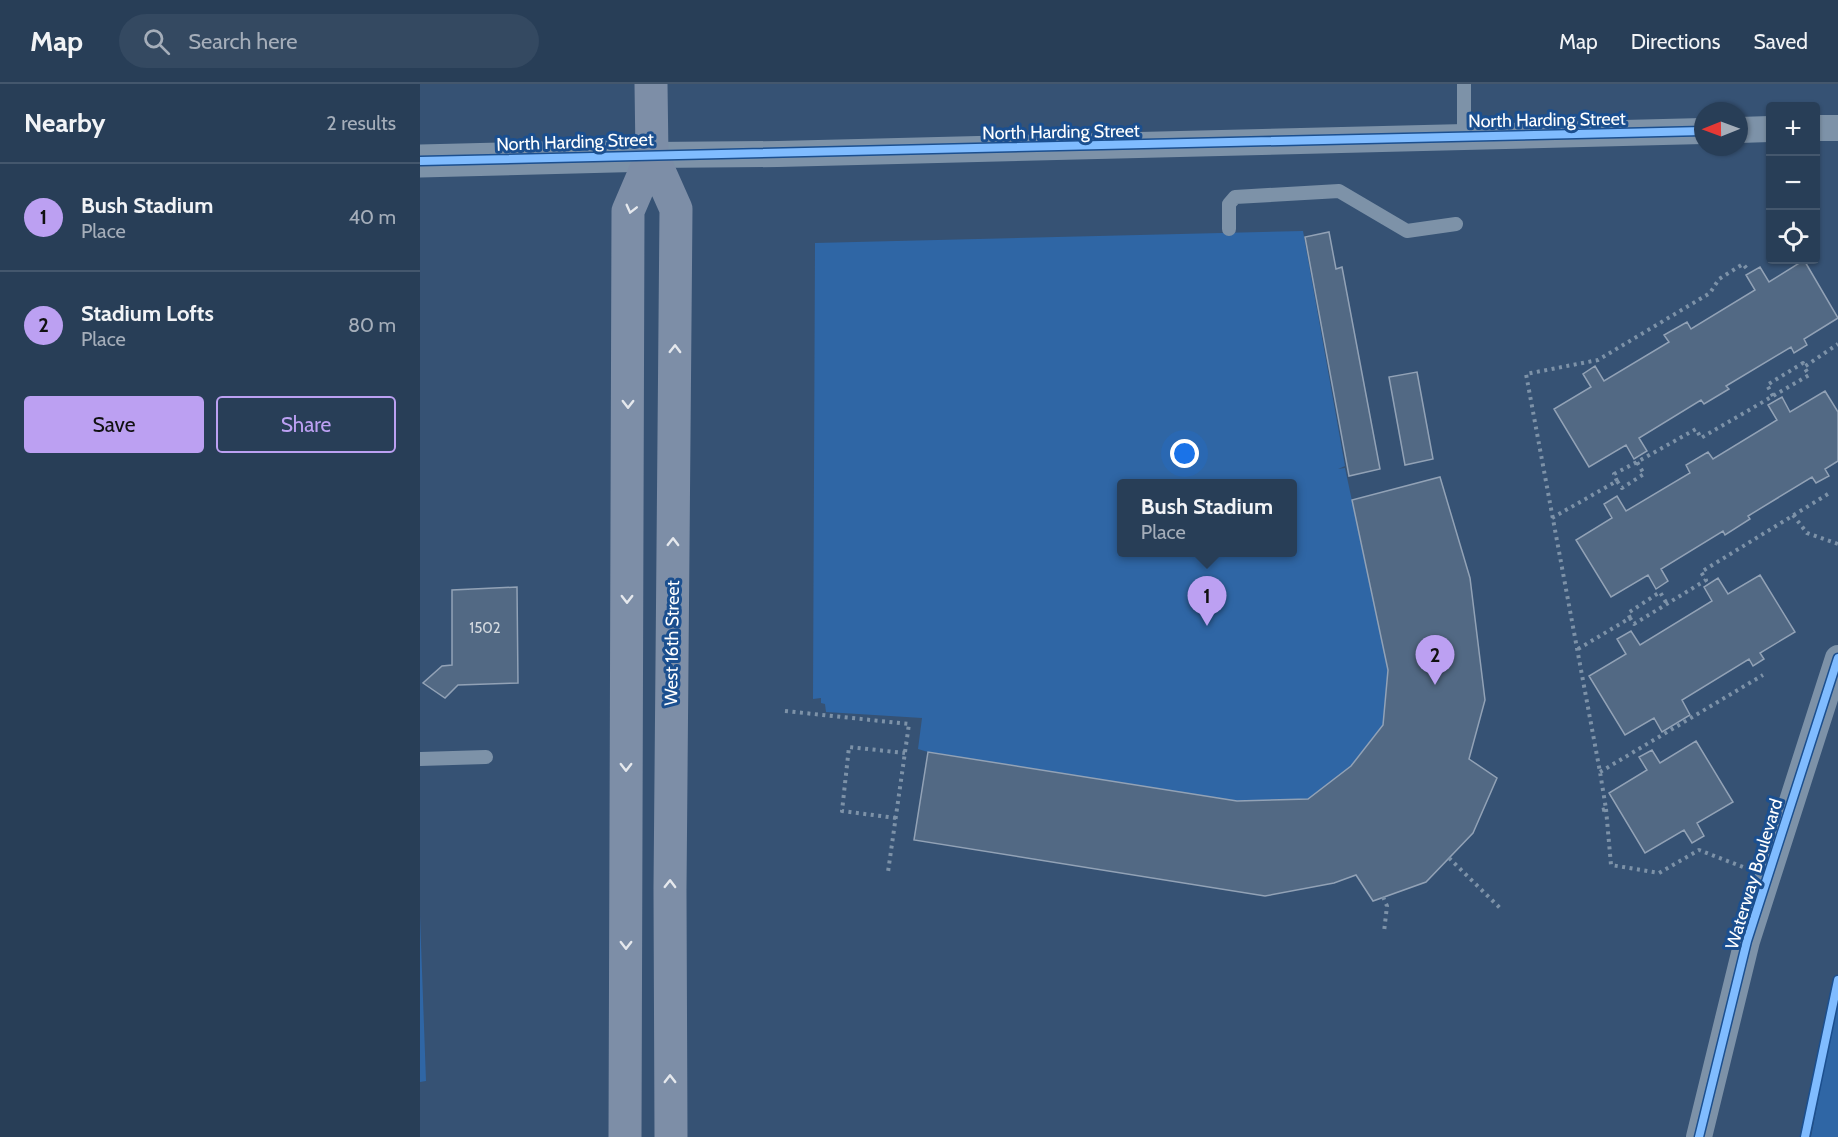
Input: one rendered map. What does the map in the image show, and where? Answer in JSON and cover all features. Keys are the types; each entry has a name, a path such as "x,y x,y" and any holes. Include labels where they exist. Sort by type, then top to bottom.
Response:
{"main road":[{"name":"West 16th Street","path":"651,84 652,155 676,215 670,1137"},
{"name":"West 16th Street","path":"625,1137 628,211 652,155"}],"street":[{"path":"1820,128 1838,128"},
{"path":"1748,130 1766,129"},
{"name":"North Harding Street","path":"420,161 1694,131"},
{"name":"Waterway Boulevard","path":"1699,1137 1748,941 1838,658"}],"lane":[{"path":"1464,84 1464,136"},
{"path":"1228,229 1228,204 1236,197 1340,191 1407,231 1456,224"},
{"path":"420,759 486,757"}],"path":[{"path":"1743,867 1700,850 1659,873 1611,866 1600,772 1526,374 1599,360 1710,293 1719,279 1743,264 1747,269"},
{"path":"1804,368 1838,344"},
{"path":"1637,462 1644,474 1622,488 1614,474 1696,429 1701,438 1773,396 1809,375 1803,363 1767,386 1773,396"},
{"path":"1552,518 1617,481"},
{"path":"1667,604 1660,592 1628,613 1634,624 1667,604 1706,580 1701,572 1828,494"},
{"path":"1792,515 1807,534 1838,544"},
{"path":"1578,649 1630,618"},
{"path":"1600,772 1763,675"},
{"path":"785,711 909,724 888,872"},
{"path":"896,818 842,811 849,747 905,753"},
{"path":"1449,858 1500,908"},
{"path":"1383,897 1387,906 1384,932"}],"shaded area":[{"path":"1303,231 1345,466 1338,469 1345,468 1388,670 1383,725 1351,766 1308,799 1237,801 928,752 918,749 922,718 826,712 821,698 813,699 815,243"},
{"path":"420,916 426,1081 420,1082"},
{"path":"1838,997 1838,1137 1811,1137"}],"building":[{"path":"1329,232 1336,269 1342,267 1380,469 1349,476 1305,237"},
{"path":"1798,264 1806,264 1838,318 1804,339 1807,345 1794,353 1791,347 1726,386 1729,389 1704,404 1701,400 1639,438 1647,451 1634,459 1626,445 1589,467 1554,409 1591,387 1583,374 1595,366 1604,381 1669,342 1664,335 1687,322 1691,329 1755,290 1746,275 1760,267 1769,282"},
{"path":"1417,372 1433,459 1405,465 1389,377"},
{"path":"1825,391 1838,412 1838,461 1825,469 1829,476 1816,483 1812,477 1748,516 1750,519 1725,535 1723,531 1661,569 1668,581 1656,589 1648,575 1611,597 1576,540 1612,518 1604,504 1617,496 1626,511 1690,473 1686,465 1708,452 1713,459 1777,420 1768,405 1782,397 1790,412"},
{"path":"1440,477 1470,578 1485,700 1469,759 1497,778 1473,833 1426,882 1373,901 1356,875 1334,883 1265,896 914,840 928,752 1237,801 1308,799 1351,766 1383,725 1388,670 1352,500"},
{"path":"1760,575 1795,632 1760,653 1764,659 1753,666 1749,659 1682,700 1690,715 1662,732 1654,718 1625,735 1589,676 1626,654 1617,639 1631,631 1640,645 1712,601 1704,587 1718,578 1728,594"},
{"path":"517,587 518,683 458,685 445,698 423,683 442,666 452,665 452,590"},
{"path":"1696,741 1733,802 1697,823 1704,836 1692,843 1684,830 1645,853 1609,793 1647,770 1639,757 1652,750 1660,763"}],"cycle path":[{"path":"420,161 1694,131"},
{"path":"1699,1137 1747,941 1838,658"},
{"path":"1805,1137 1838,980"}],"place":[{"name":"Bush Stadium","path":"1207,626"},
{"name":"Stadium Lofts","path":"1435,685"}]}
